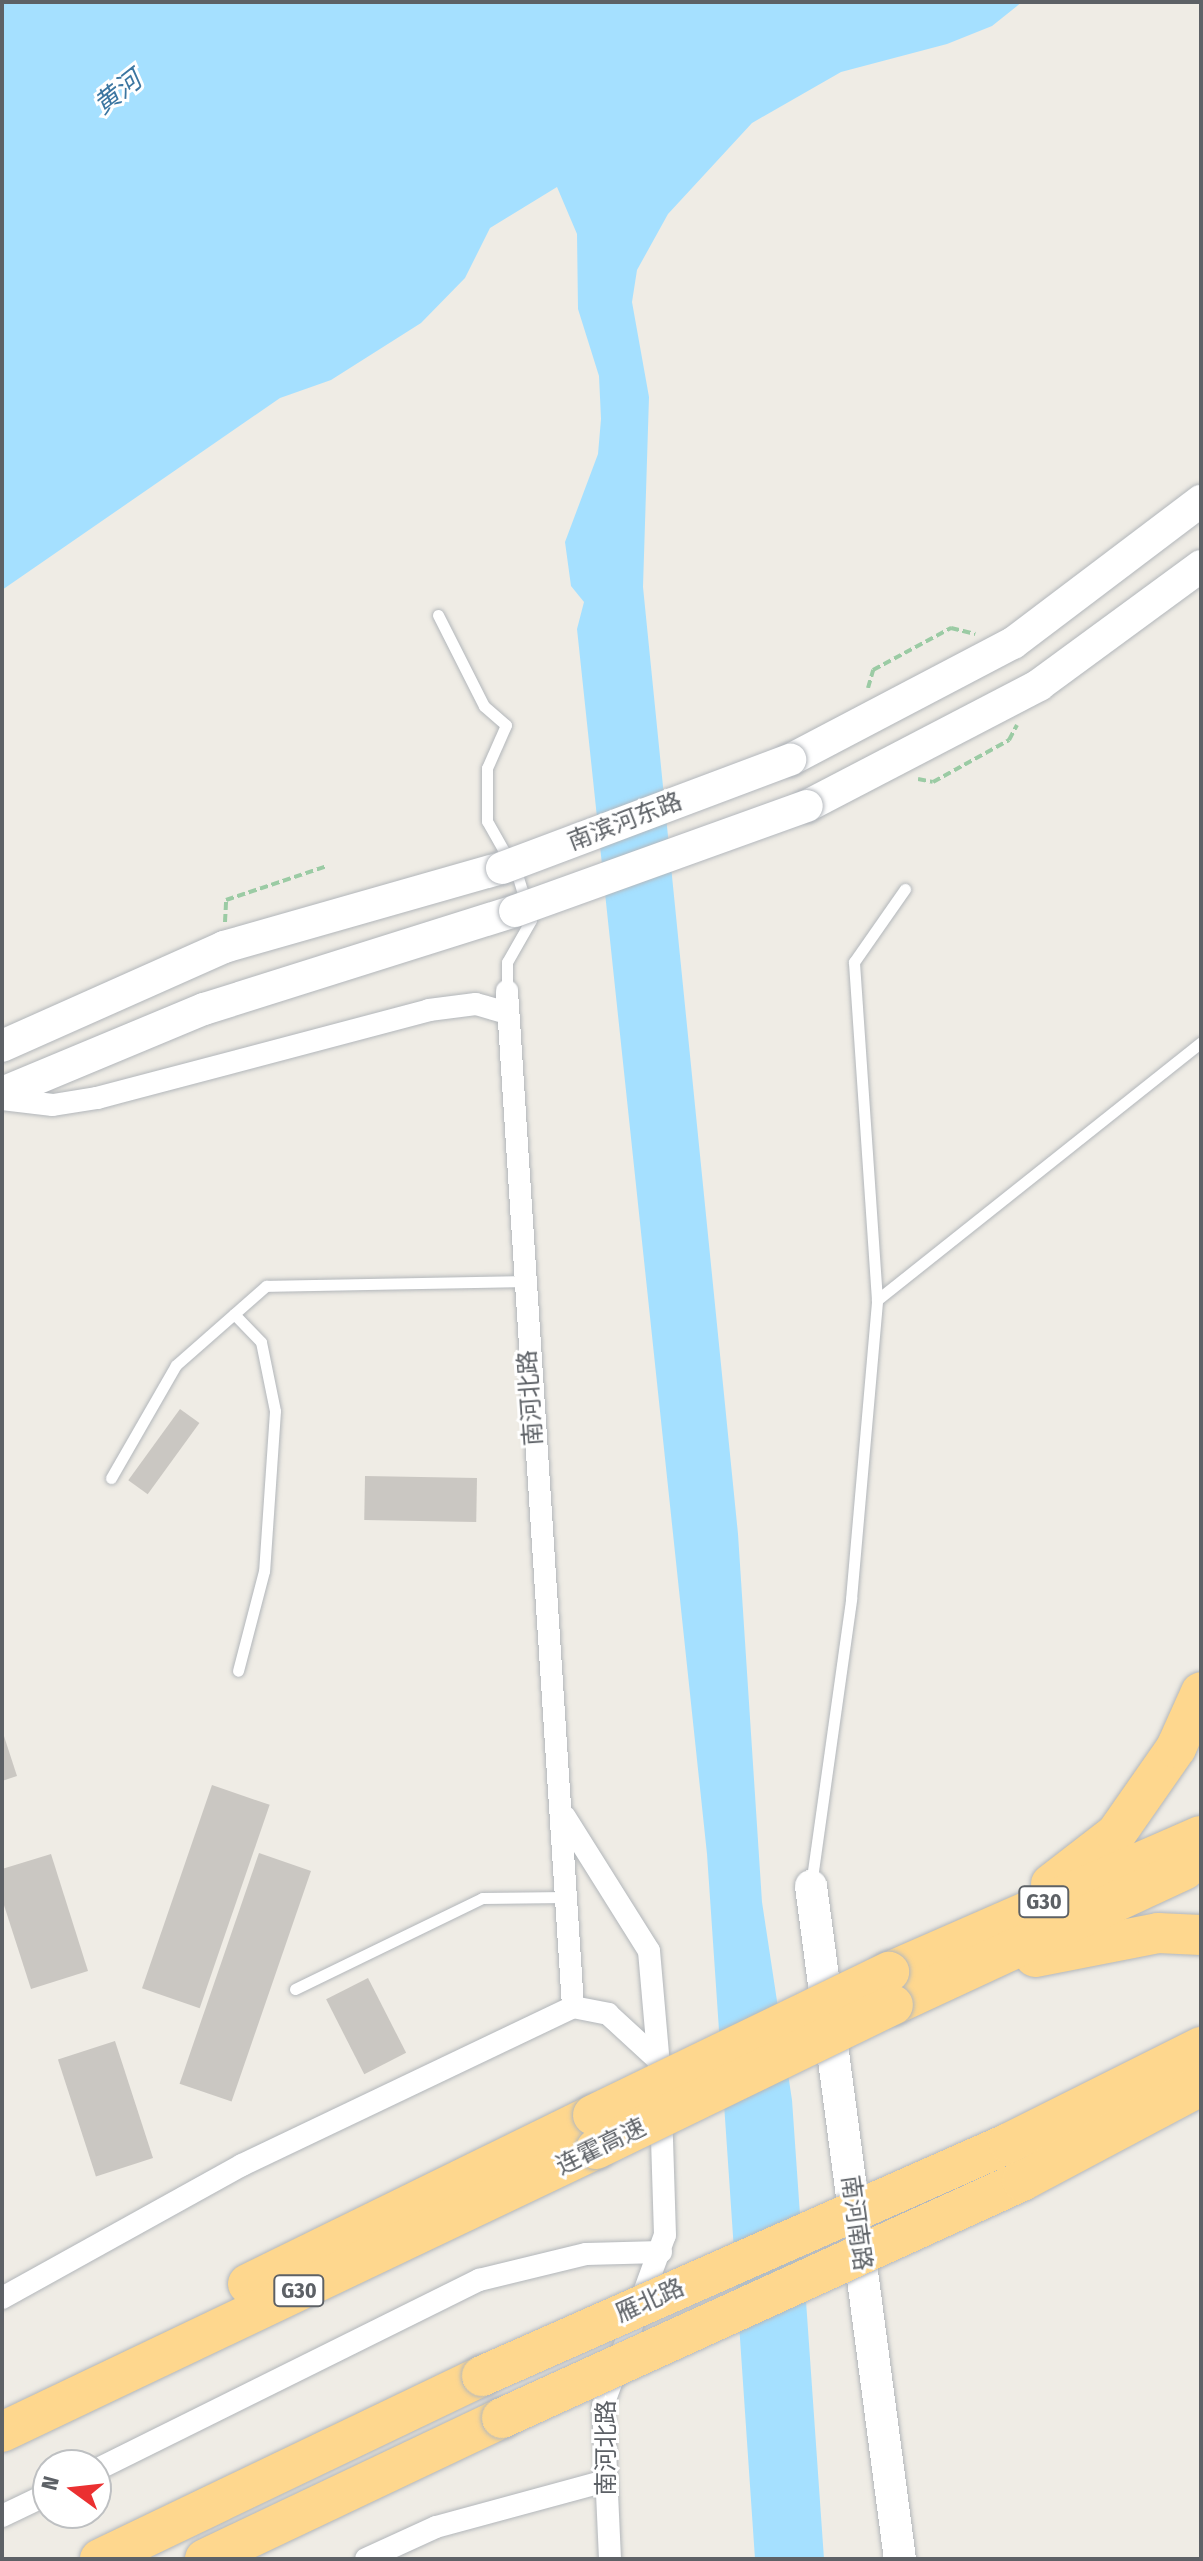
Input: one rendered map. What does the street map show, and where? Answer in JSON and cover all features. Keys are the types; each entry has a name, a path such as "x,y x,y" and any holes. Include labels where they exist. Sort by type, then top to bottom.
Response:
{"highway":[{"path":"1013,1915 1116,1834 1176,1748 1201,1692"},
{"name":"连霍高速","path":"2,2432 595,2132 891,1988 1013,1915 1201,1836"},
{"name":"连霍高速","path":"891,1988 972,1969 1201,1862"},
{"path":"972,1969 1158,1933 1201,1935"},
{"name":"雁北路","path":"100,2559 482,2376 1009,2143 1201,2047"},
{"name":"雁北路","path":"205,2559 502,2418 1022,2181 1201,2086"},
{"name":"连霍高速","path":"2,2403 595,2132"}],"main road":[{"name":"南滨河东路","path":"2,1046 224,947 502,868 790,760 858,729 1013,643 1201,501"},
{"name":"南滨河东路","path":"2,1096 204,1009 515,911 807,806 1039,685 1201,566"},
{"name":"南河南路","path":"811,1886 900,2559"}],"street":[{"path":"2,1096 53,1105 97,1098 429,1010 507,1002"},
{"name":"南河北路","path":"507,1002 573,2007"},
{"name":"南河北路","path":"560,1804 649,1951 658,2060 666,2198 661,2252 606,2387 605,2481 610,2559"},
{"path":"2,2298 242,2165 573,2007 608,2014 658,2060"},
{"path":"112,2462 479,2280 586,2254 661,2252"},
{"path":"366,2559 436,2527 605,2481"},
{"path":"2,2516 32,2502"}],"lane":[{"path":"438,615 484,706 506,725 487,768 487,821 517,874 531,920 507,962 507,1002"},
{"path":"811,1886 851,1599 877,1300 854,962 905,889"},
{"path":"877,1300 1201,1042"},
{"path":"111,1478 176,1365 266,1286 523,1281"},
{"path":"234,1314 261,1342 275,1411 264,1571 238,1671"},
{"path":"295,1989 482,1898 566,1897"}],"path":[{"path":"858,729 873,670 951,628 1013,643"},
{"path":"226,900 327,866"}],"water":[{"name":"黄河","path":"2,2 1022,2 992,26 947,44 841,72 752,123 668,214 637,270 632,302 649,397 643,587 738,1534 762,1902 792,2100 824,2559 755,2559 707,1854 577,629 584,602 571,586 565,542 598,454 601,419 599,376 578,309 577,234 557,187 490,228 465,278 421,323 331,380 280,398 2,590"}],"building":[{"path":"180,1409 199,1423 148,1494 128,1480"},
{"path":"365,1476 477,1478 476,1522 364,1520"},
{"path":"2,1730 17,1776 2,1781"},
{"path":"212,1785 270,1805 200,2008 142,1988"},
{"path":"259,1853 311,1871 232,2102 180,2084"},
{"path":"51,1854 88,1971 31,1989 2,1899 2,1869"},
{"path":"368,1978 406,2053 364,2074 326,1999"},
{"path":"115,2041 153,2158 96,2177 58,2060"}]}
